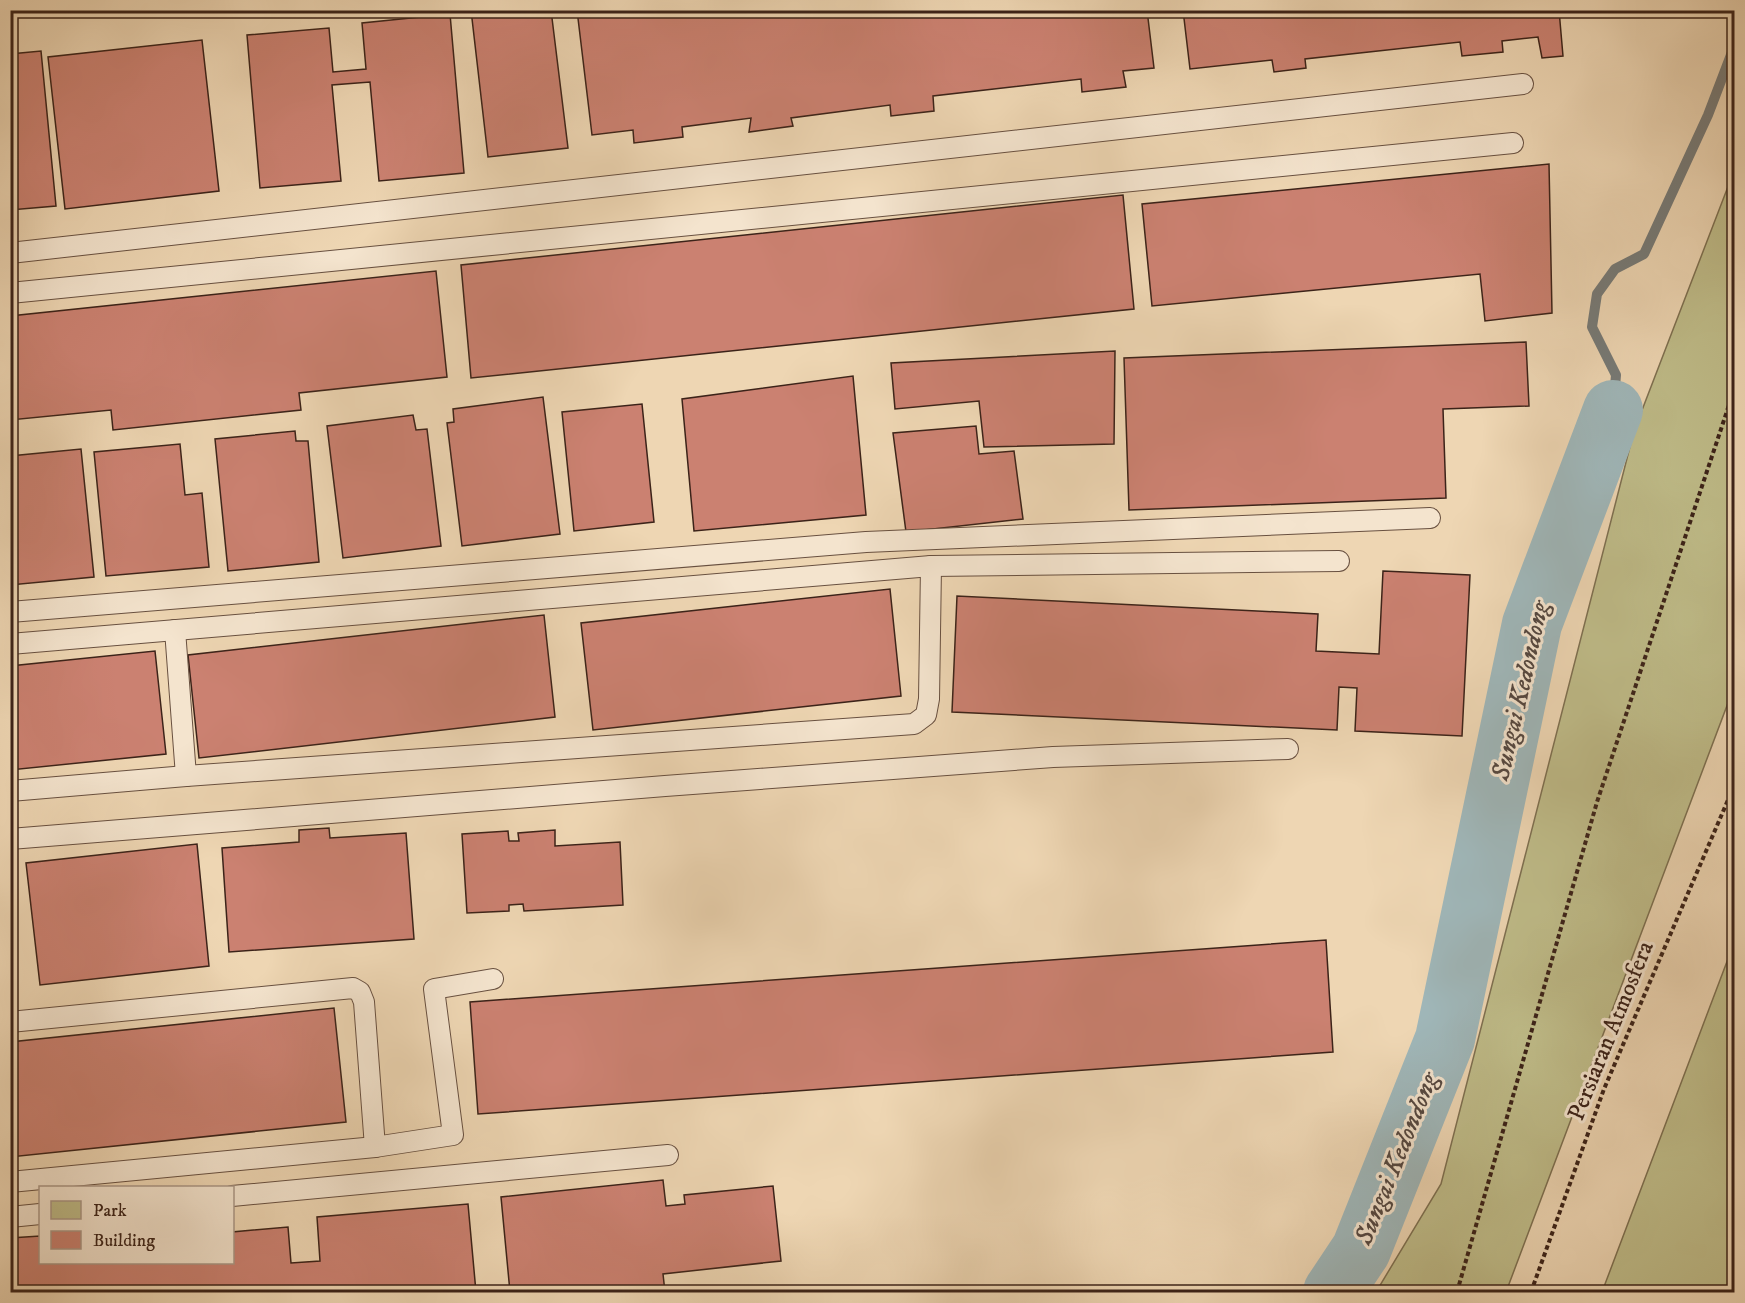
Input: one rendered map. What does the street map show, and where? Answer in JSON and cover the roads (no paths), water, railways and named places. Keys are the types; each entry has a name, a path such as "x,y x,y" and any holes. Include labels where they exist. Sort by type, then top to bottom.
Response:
{"lane":[{"path":"10,253 1523,84"},
{"path":"10,293 1513,143"},
{"path":"10,612 866,542 1430,518"},
{"path":"10,644 931,566 1340,561"},
{"path":"10,791 186,776 914,724 926,715 929,699 931,566"},
{"path":"175,630 186,776"},
{"path":"10,839 1041,758 1288,749"},
{"path":"10,1182 375,1147 453,1135 434,989 493,979"},
{"path":"10,1022 353,988 360,992 364,1002 375,1147"},
{"path":"234,1196 668,1155"},
{"path":"10,1217 39,1214"}],"waterway":[{"name":"Sungai Kedondong","path":"1613,410 1616,375 1592,327 1597,294 1615,269 1644,254 1708,115 1734,47"},
{"name":"Sungai Kedondong","path":"1333,1292 1361,1250 1445,1039 1532,624 1613,410"}]}
